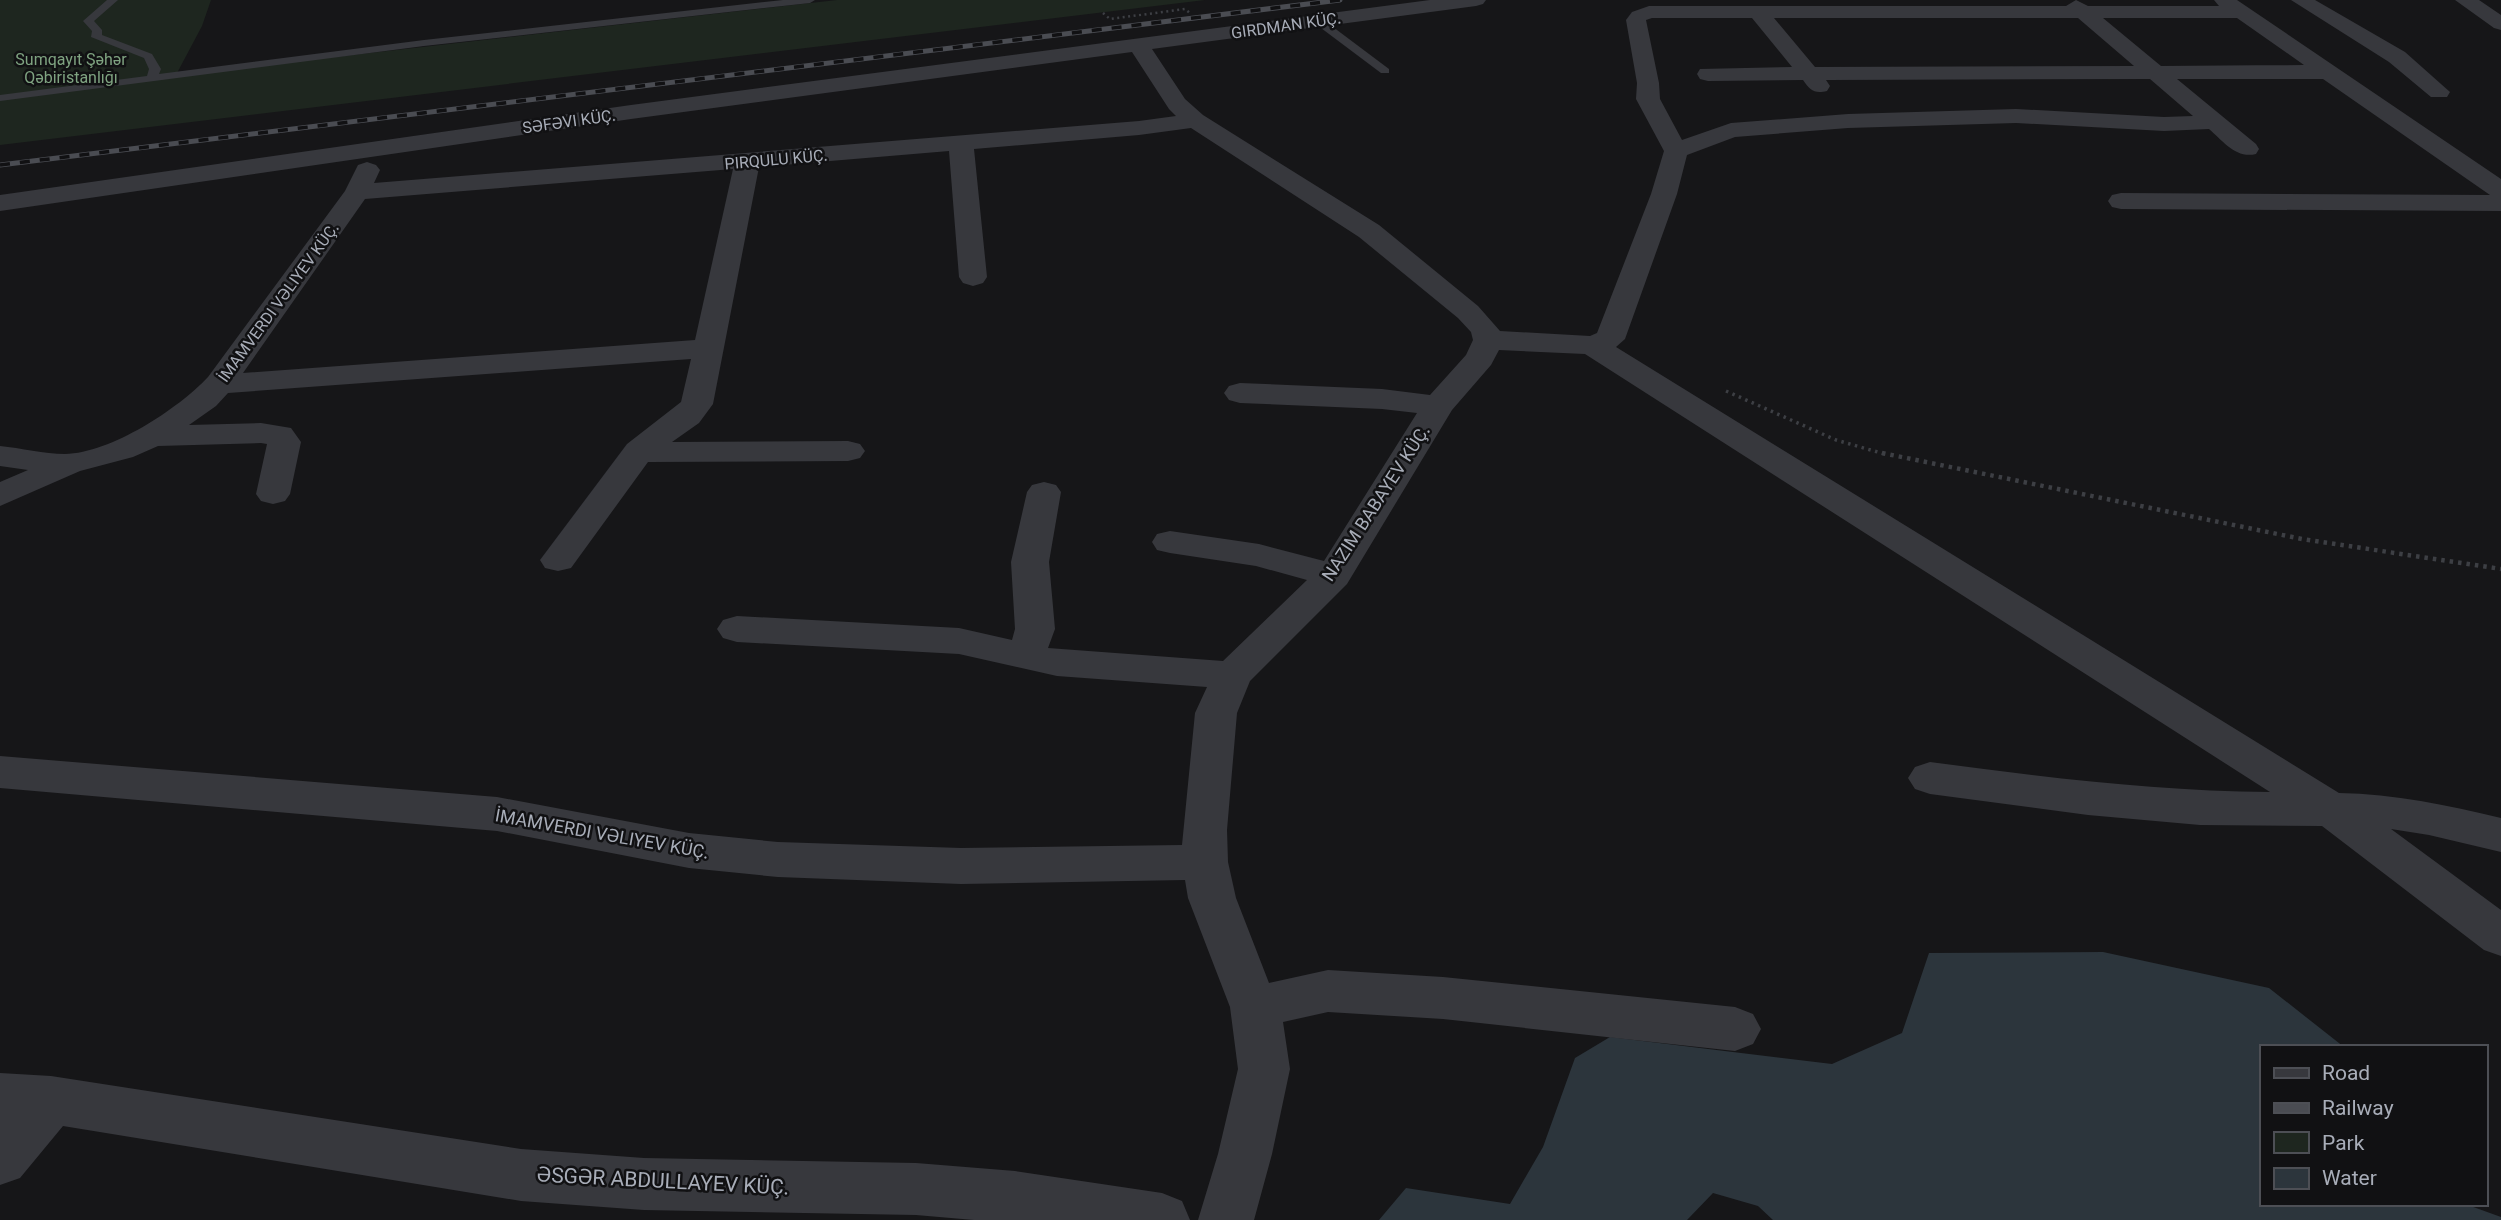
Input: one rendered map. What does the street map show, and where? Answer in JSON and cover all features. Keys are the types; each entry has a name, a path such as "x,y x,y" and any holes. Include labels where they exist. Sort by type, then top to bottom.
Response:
{"street":[{"name":"GIRDMAN KÜÇ.","path":"1138,45 1476,0"},
{"path":"2301,0 2397,57 2439,92"},
{"path":"2465,0 2501,24"},
{"path":"1138,45 1178,104 1195,120 1369,231 1468,312 1485,330 1488,340 1592,345 1610,339 1664,194 1676,151 1647,99 1648,83 1636,20 1643,6 1758,12 2233,6 2501,191"},
{"path":"2076,6 2247,149"},
{"path":"1758,12 1848,121"},
{"name":"SƏFƏVI KÜÇ.","path":"0,203 1138,45"},
{"path":"1708,74 2329,72"},
{"path":"1676,151 1731,130 1848,121 1991,116 2164,124 2216,122"},
{"name":"PIRQULU KÜÇ.","path":"357,192 747,162 1139,128 1195,120"},
{"path":"961,143 973,277"},
{"name":"İMAMVERDI VƏLIYEV KÜÇ.","path":"0,495 68,464 121,450 152,436 205,399 219,384 357,192 375,149"},
{"path":"558,560 639,451 687,416 697,404 747,162"},
{"path":"2121,201 2501,203"},
{"name":"NAZIM BABAYEV KÜÇ.","path":"1226,1220 1245,1154 1264,1069 1255,1007 1216,910 1205,862 1204,830 1216,713 1232,675 1334,576 1438,406 1479,358 1488,340"},
{"path":"1592,345 2332,810 2501,936"},
{"path":"219,384 710,348"},
{"path":"1240,393 1382,399 1438,406"},
{"path":"152,436 261,433 279,435 284,442 273,495"},
{"path":"639,451 848,451"},
{"path":"0,456 68,464"},
{"path":"1026,655 1035,629 1030,562 1044,492"},
{"path":"1170,542 1259,555 1334,576"},
{"path":"737,629 959,641 1082,666 1232,675"},
{"name":"İMAMVERDI VƏLIYEV KÜÇ.","path":"0,772 497,814 554,821 715,854 928,867 1205,862"},
{"path":"1930,778 2088,799 2188,807 2370,810 2429,818 2501,835"},
{"path":"1255,1007 1328,991 1443,998 1735,1029"},
{"path":"0,1160 26,1099"},
{"name":"ƏSGƏR ABDULLAYEV KÜÇ.","path":"26,1099 521,1175 643,1184 929,1190 1015,1197 1162,1220"}],"lane":[{"path":"113,0 98,10 88,22 97,30 96,37 148,56 155,69 152,78"},
{"path":"0,98 410,45 810,0"},
{"path":"1317,20 1385,71"}],"path":[{"path":"1723,390 1836,440 1898,458 2302,539 2501,569"}],"green space":[{"name":"Sumqayıt Şəhər Qəbiristanlığı","path":"0,0 211,0 202,26 176,75 837,0 1205,0 0,145"}],"water":[{"path":"2103,952 2269,988 2341,1045 2260,1045 2260,1206 2471,1206 2501,1217 2501,1220 1773,1220 1758,1206 1713,1193 1687,1220 1379,1220 1406,1188 1510,1204 1543,1147 1575,1058 1610,1037 1832,1064 1902,1033 1929,953"}],"railway":[{"path":"0,165 1340,0"}]}
